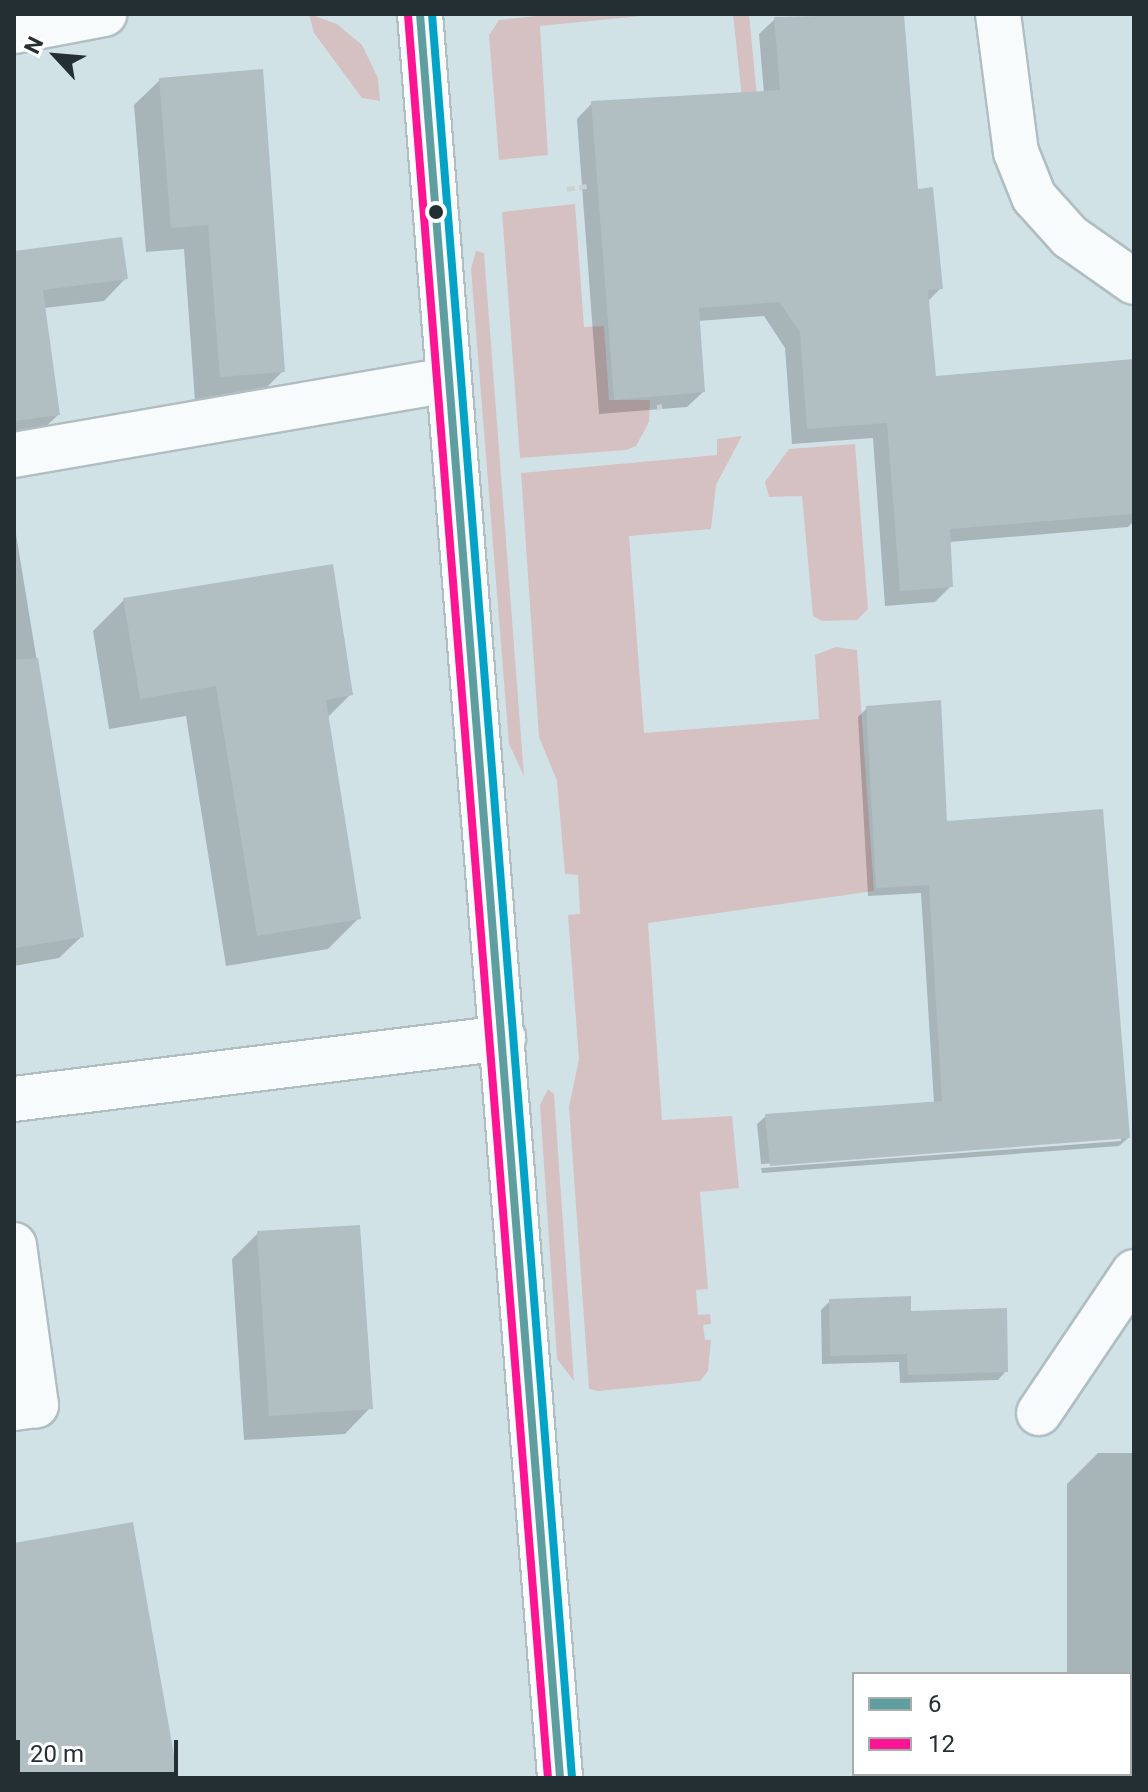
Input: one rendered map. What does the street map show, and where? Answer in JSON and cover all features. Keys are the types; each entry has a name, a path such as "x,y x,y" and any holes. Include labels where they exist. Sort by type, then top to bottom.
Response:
{"street":[{"path":"14,31 104,14"},
{"path":"420,14 560,1778"},
{"path":"998,14 1016,152 1034,197 1070,237 1134,282"},
{"path":"14,455 447,380"},
{"path":"14,1099 503,1038"},
{"path":"14,1245 36,1405 14,1408"},
{"path":"1039,1413 1134,1272"}],"path":[{"path":"567,189 587,186"}],"shaded area":[{"path":"309,14 337,24 362,45 378,78 380,101 362,98 314,33"},
{"path":"557,14 662,14 540,26 548,155 499,160 489,35 499,20"},
{"path":"733,14 749,14 767,201 749,164"},
{"path":"575,204 584,327 604,326 609,400 650,400 649,422 636,446 626,450 520,458 502,212"},
{"path":"476,251 484,253 524,776 509,744 471,269"},
{"path":"742,436 716,485 711,529 629,536 644,733 819,719 815,655 836,647 857,650 874,891 648,923 662,1120 732,1116 739,1188 700,1192 708,1289 696,1290 698,1315 710,1314 711,1324 703,1325 705,1340 711,1340 708,1371 700,1381 598,1391 589,1389 569,1107 579,1059 568,915 580,914 578,875 565,874 557,781 539,737 521,473 717,455 717,439"},
{"path":"855,444 868,609 857,620 822,621 813,616 802,496 769,497 765,482 789,449"},
{"path":"548,1089 554,1094 574,1381 557,1359 540,1105"}],"building":[{"path":"904,14 918,189 933,187 943,289 928,290 936,376 1134,359 1134,514 950,529 953,587 900,591 887,423 807,429 800,332 779,302 699,308 705,392 614,400 591,101 780,90 774,17"},
{"path":"263,69 285,372 220,377 208,225 171,228 159,78"},
{"path":"122,237 128,279 43,290 60,415 14,421 14,251"},
{"path":"333,564 353,695 326,700 361,919 257,936 216,686 140,699 123,598"},
{"path":"38,658 84,937 14,948 14,660"},
{"path":"941,700 947,821 1103,809 1130,1138 770,1166 765,1114 942,1101 929,885 876,888 866,706"},
{"path":"360,1225 373,1409 269,1416 257,1231"},
{"path":"911,1296 911,1311 1007,1308 1008,1372 908,1375 907,1354 830,1356 829,1299"},
{"path":"133,1522 178,1778 14,1778 14,1543"}],"transit line":[{"name":"6","path":"420,14 560,1778"},
{"path":"432,14 572,1777"},
{"name":"12","path":"408,15 548,1778"}]}
